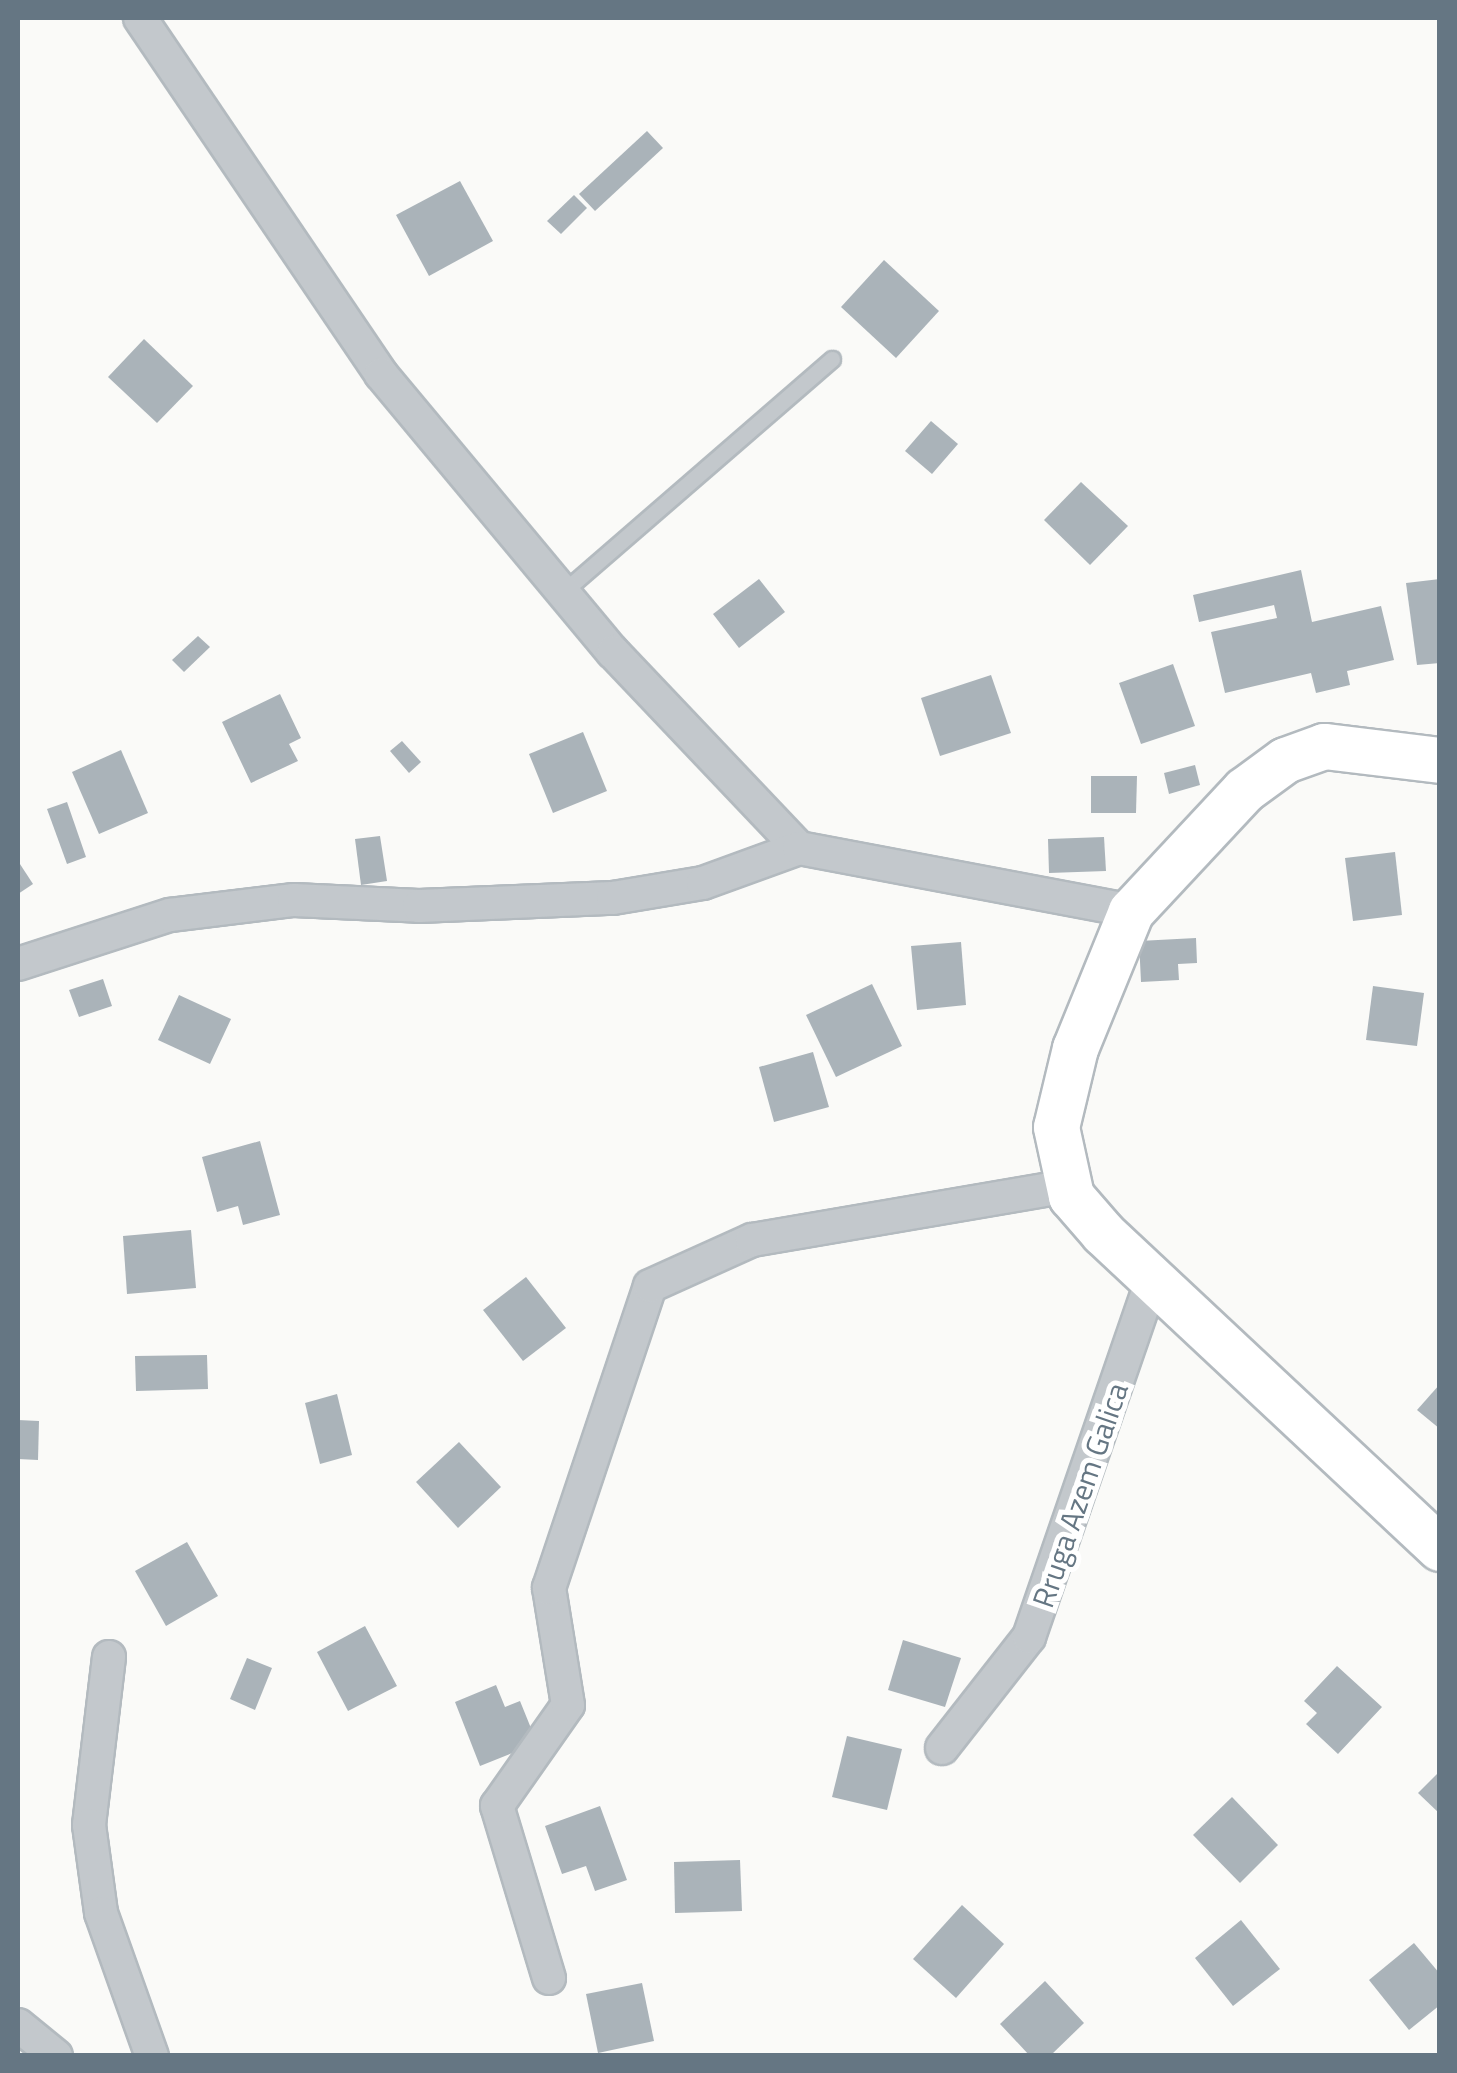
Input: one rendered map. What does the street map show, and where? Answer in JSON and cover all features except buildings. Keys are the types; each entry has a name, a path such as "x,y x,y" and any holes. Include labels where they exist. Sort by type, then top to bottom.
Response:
{"street":[{"path":"140,18 381,374 562,593 799,848"},
{"path":"1440,760 1324,746 1285,760 1203,830 1131,911 1075,1048 1060,1111 1067,1186 1154,1275 1440,1548"},
{"path":"18,964 170,915 294,900 476,906 613,898 703,883 799,848 1131,911"},
{"path":"549,1978 497,1806 568,1705 548,1588 650,1286 752,1240 1067,1186"},
{"name":"Rruga Azem Galica","path":"942,1748 1029,1637 1154,1275"},
{"path":"109,1657 88,1825 102,1913 152,2056"},
{"path":"18,2025 56,2056"}],"lane":[{"path":"562,593 832,359"}]}
